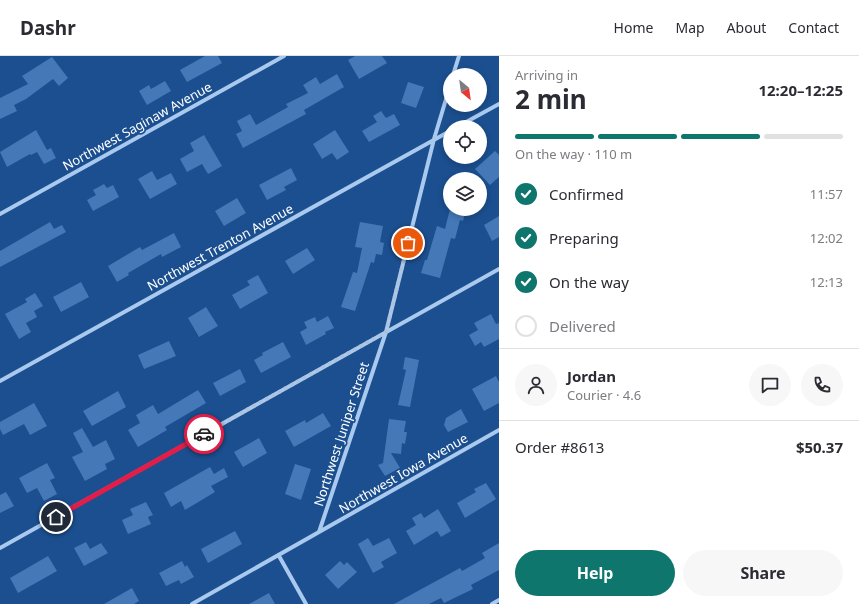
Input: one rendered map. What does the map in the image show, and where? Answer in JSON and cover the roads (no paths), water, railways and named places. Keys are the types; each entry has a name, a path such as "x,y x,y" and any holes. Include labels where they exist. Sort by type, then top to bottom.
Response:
{"street":[{"name":"Northwest Saginaw Avenue","path":"0,214 284,56"},
{"path":"455,68 459,56"},
{"path":"470,120 499,104"},
{"name":"Northwest Juniper Street","path":"319,532 386,332 434,139 443,109"},
{"name":"Northwest Trenton Avenue","path":"0,380 443,134"},
{"path":"0,548 499,269"},
{"name":"Northwest Iowa Avenue","path":"192,604 499,430"},
{"path":"279,556 306,604"},
{"path":"492,604 499,600"}]}
